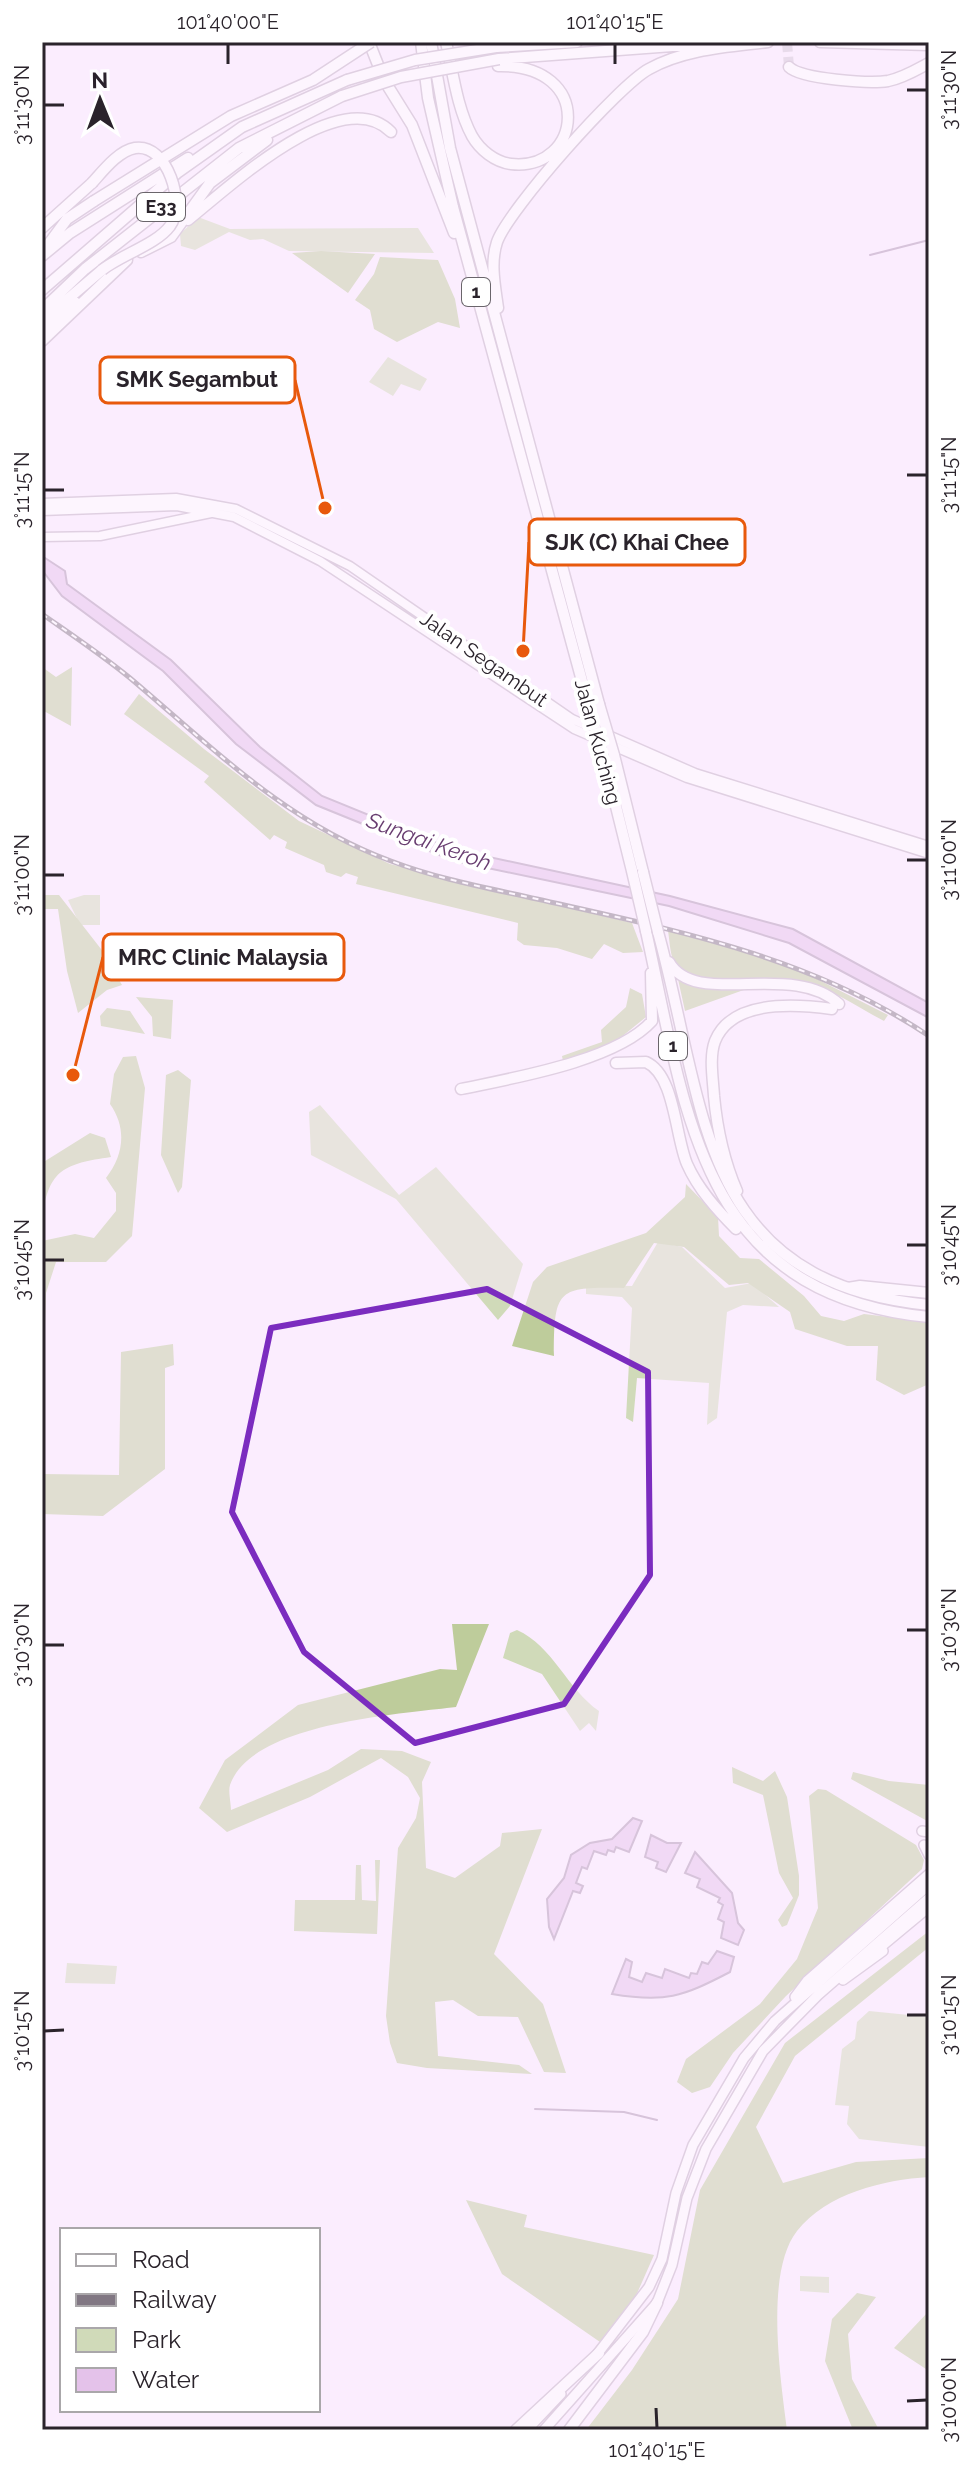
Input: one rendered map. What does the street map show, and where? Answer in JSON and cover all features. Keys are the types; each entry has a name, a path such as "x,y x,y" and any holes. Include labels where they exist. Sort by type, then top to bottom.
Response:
{"highway":[{"path":"42,255 56,230 83,208 231,116 313,80 370,42 384,80 417,136 479,305"},
{"name":"Jalan Kuching","path":"421,42 439,150 479,305 609,757 652,931 663,950 710,1146 725,1181 746,1211 792,1259 845,1289 873,1298 929,1305"},
{"name":"Jalan Kuching","path":"431,42 450,148 594,703"},
{"path":"446,42 462,110 477,143 504,163 530,164 546,158 563,138 568,117 565,98 555,82 542,73 499,62"},
{"name":"E33","path":"42,255 120,200 242,127 379,69 496,47 577,42"},
{"path":"499,62 739,42"},
{"path":"504,358 494,261 501,233 514,209 622,90 648,69 697,52 768,42"},
{"path":"820,42 929,45"},
{"name":"E33","path":"42,310 85,269 242,151 297,117 342,96 391,81 499,62"},
{"path":"789,67 800,73 870,82 901,77 929,63"},
{"path":"42,341 121,263 165,241 258,164 312,132 355,118 382,124 391,132"},
{"name":"E33","path":"42,290 177,173 242,127"},
{"path":"42,228 126,151 144,148 154,152 165,165 175,202 172,223 157,238 102,270 42,321"},
{"path":"181,226 210,183 242,151"},
{"path":"42,237 61,218 83,208"},
{"path":"42,331 75,302 102,270"},
{"name":"Jalan Kuching","path":"652,931 650,949 707,1168 740,1226 769,1256 805,1282 842,1300 885,1312 929,1317"},
{"path":"461,1089 575,1064 646,1027 652,1021 653,1007 650,949"},
{"path":"663,950 677,975 691,981 716,985 764,981 790,985 823,992 836,1006 786,1004 763,1009 732,1022 716,1039 713,1056 718,1129 731,1177 746,1211"},
{"path":"616,1063 646,1062 661,1073 683,1154 700,1188 733,1227 769,1256"},
{"path":"845,1289 860,1286 929,1293"},
{"path":"569,2430 643,2332 657,2303"},
{"path":"516,2430 599,2353"}],"main road":[{"name":"Jalan Segambut","path":"42,511 188,499 236,509 351,569 559,712 615,740 695,773 929,846"},
{"name":"Jalan Segambut","path":"42,503 142,502 218,512 259,528 322,562 556,719 592,738 687,778 929,854"},
{"path":"151,527 176,514 173,508 159,506"},
{"path":"42,537 100,536 218,512"},
{"path":"322,562 351,569 384,602"},
{"path":"924,1845 929,1855"},
{"path":"676,2193 705,2121 744,2058 807,1981 929,1874"},
{"path":"916,1885 929,1884"},
{"path":"544,2430 657,2303 672,2265 687,2198 706,2149 763,2051 929,1884"},
{"path":"775,2021 929,1898"},
{"path":"790,2022 929,1907"},
{"path":"840,1982 929,1916"},
{"path":"527,2430 599,2353 649,2287 662,2259 683,2152"}],"highlighted area":[{"path":"487,1289 648,1372 650,1575 564,1704 415,1743 304,1652 232,1512 271,1328"}],"green space":[{"path":"198,217 230,229 418,228 434,253 289,251 263,239 250,240 229,232 195,250 181,246 180,234"},
{"path":"292,253 375,254 348,293"},
{"path":"380,257 438,260 455,299 460,328 438,322 397,342 374,329 370,310 355,300 374,274"},
{"path":"388,357 427,379 420,391 401,384 393,396 369,382"},
{"path":"42,667 56,677 72,667 71,726 42,710"},
{"path":"139,694 204,749 299,821 390,864 632,923 643,952 623,953 604,944 592,959 557,948 524,945 517,940 518,923 356,884 358,877 346,873 341,877 326,872 324,865 285,848 287,842 274,835 270,840 204,782 209,776 124,714"},
{"path":"42,895 59,895 101,949 122,985 107,990 78,1013 67,971 58,909 42,909"},
{"path":"84,895 100,895 100,925 80,925 68,900"},
{"path":"668,931 747,952 811,976 888,1015 884,1021 835,994 803,983 691,977 674,963"},
{"path":"678,979 700,986 752,987 685,1011"},
{"path":"630,988 642,994 646,1017 614,1043 563,1061 562,1056 602,1042 601,1030 626,1007"},
{"path":"136,997 173,1000 171,1039 153,1036 152,1017"},
{"path":"107,1008 130,1011 145,1034 101,1026 100,1016"},
{"path":"136,1056 145,1088 132,1236 106,1262 56,1262 46,1293 42,1417 42,1241 75,1234 94,1238 116,1211 116,1193 106,1178 120,1151 121,1132 110,1104 114,1074 123,1057"},
{"path":"178,1070 191,1080 182,1187 178,1193 161,1155 166,1075"},
{"path":"320,1105 399,1195 436,1167 523,1264 510,1306 498,1320 396,1199 311,1155 309,1112"},
{"path":"90,1133 105,1138 111,1157 70,1166 62,1172 49,1189 42,1218 42,1163"},
{"path":"686,1184 718,1217 719,1236 740,1258 759,1259 804,1296 821,1316 844,1321 864,1314 929,1322 929,1384 904,1395 876,1380 878,1346 847,1346 795,1329 790,1312 748,1283 729,1285 684,1247 654,1243 624,1288 585,1289 564,1296 556,1317 554,1356 512,1346 533,1282 547,1267 646,1233 685,1197"},
{"path":"658,1242 682,1247 725,1288 752,1283 779,1307 743,1305 727,1312 717,1418 707,1425 709,1383 637,1378 633,1422 626,1418 632,1308 622,1297 586,1294 586,1285 632,1286"},
{"path":"173,1344 174,1365 165,1368 165,1469 103,1516 42,1514 42,1474 119,1475 121,1352"},
{"path":"452,1624 489,1624 456,1707 330,1725 266,1748 243,1764 230,1785 231,1810 328,1770 361,1749 402,1751 431,1762 422,1782 426,1868 455,1878 500,1846 502,1833 542,1829 494,1954 543,2004 566,2073 544,2072 518,2017 478,2016 453,2000 435,2002 438,2056 519,2065 532,2074 427,2068 397,2063 386,2016 398,1848 416,1818 420,1798 408,1777 381,1758 310,1797 227,1832 199,1808 225,1760 298,1705 440,1669 457,1670"},
{"path":"517,1630 540,1646 599,1711 596,1731 589,1723 580,1731 542,1674 503,1658 510,1633"},
{"path":"732,1767 763,1781 775,1771 787,1797 799,1895 787,1925 782,1927 778,1920 793,1898 779,1873 763,1795 733,1783"},
{"path":"853,1772 889,1781 929,1785 929,1822 851,1779"},
{"path":"818,1789 826,1790 916,1845 924,1860 922,1869 786,1996 733,2053 710,2087 692,2093 677,2082 686,2059 760,2004 797,1959 818,1908 809,1796"},
{"path":"375,1860 380,1860 377,1934 294,1931 295,1900 355,1900 356,1865 361,1865 362,1900 376,1901"},
{"path":"929,1931 929,1947 795,2056 756,2127 783,2183 856,2162 929,2158 929,2177 875,2185 824,2207 797,2231 787,2250 781,2273 777,2328 787,2430 586,2430 632,2370 678,2299 700,2190 785,2043"},
{"path":"67,1963 117,1966 115,1984 65,1983"},
{"path":"869,2011 929,2017 929,2147 859,2139 847,2124 849,2106 835,2105 842,2049 855,2039 857,2022"},
{"path":"466,2200 527,2215 524,2227 654,2255 631,2307 600,2342 502,2274"},
{"path":"800,2276 829,2277 829,2293 800,2291"},
{"path":"857,2293 876,2297 848,2334 852,2379 879,2430 853,2430 825,2361 832,2319"},
{"path":"929,2311 929,2371 894,2348"}],"water":[{"name":"Sungai Keroh","path":"42,556 65,571 67,584 171,660 260,747 322,796 452,849 670,896 793,929 929,1003 929,1018 789,943 669,906 454,861 316,805 236,744 163,671 62,596 42,570"},
{"path":"633,1818 642,1821 629,1852 616,1847 614,1852 608,1850 606,1855 594,1851 587,1869 582,1867 576,1883 583,1886 580,1893 573,1891 554,1939 549,1927 547,1899 564,1878 571,1855 590,1843 612,1839"},
{"path":"651,1835 667,1843 681,1843 666,1872 656,1868 658,1862 645,1857"},
{"path":"695,1852 732,1893 738,1923 744,1930 738,1945 721,1938 724,1922 718,1919 723,1905 718,1902 720,1898 697,1887 700,1879 685,1873"},
{"path":"717,1951 734,1957 730,1972 699,1987 660,1998 612,1994 626,1959 632,1962 629,1977 642,1982 646,1973 662,1978 665,1969 689,1978 691,1973 697,1974 702,1962 708,1964"}],"waterway":[{"path":"870,255 929,240"},
{"path":"535,2109 624,2112 657,2120"}],"tunnel":[{"path":"787,42 789,67"}],"railway":[{"path":"42,614 119,670 253,782 318,826 353,845 445,878 639,922 740,949 837,985 884,1008 929,1036"}],"place":[{"name":"SMK Segambut","path":"325,508"},
{"name":"SJK (C) Khai Chee","path":"523,651"},
{"name":"MRC Clinic Malaysia","path":"73,1075"}]}
